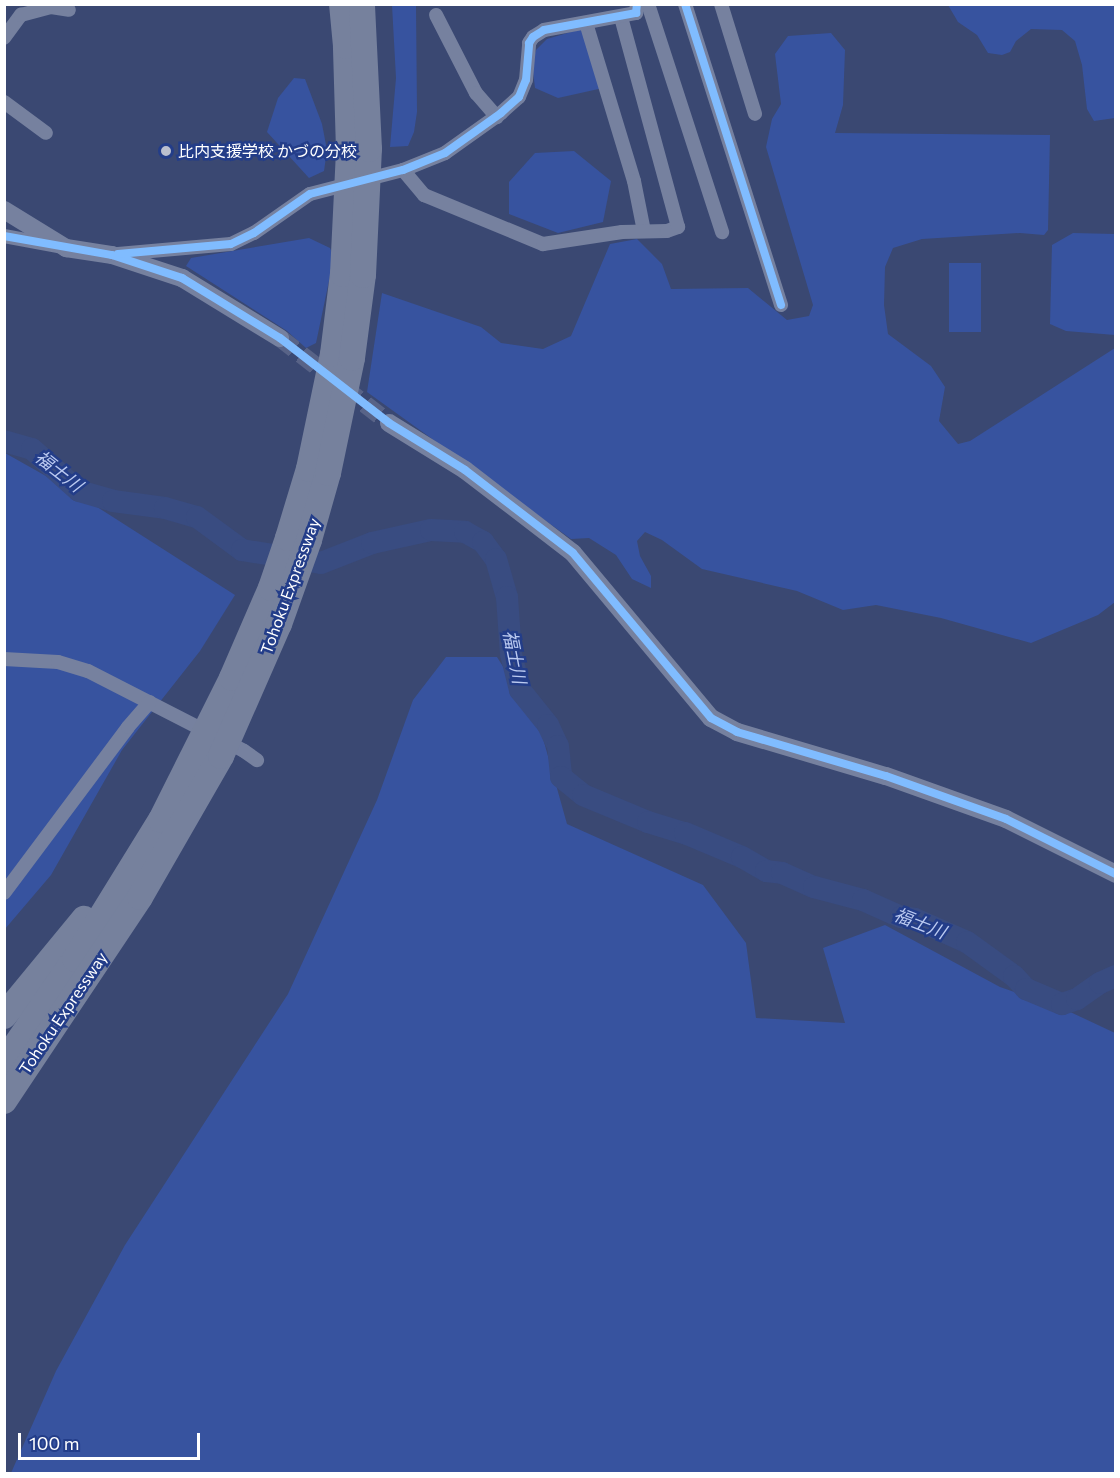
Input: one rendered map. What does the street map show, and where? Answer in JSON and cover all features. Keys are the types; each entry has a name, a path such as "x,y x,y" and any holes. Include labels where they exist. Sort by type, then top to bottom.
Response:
{"highway":[{"name":"Tohoku Expressway","path":"298,539 344,274 349,150 346,46 342,4"},
{"name":"Tohoku Expressway","path":"4,1101 111,942 181,829 225,746 298,539 328,473 352,358 363,275 369,149 362,4"},
{"name":"Tohoku Expressway","path":"4,1062 75,959 161,820 227,687 282,588"},
{"path":"4,1016 161,820"}],"street":[{"path":"112,255 231,244 254,233 310,194 403,170 445,153 497,117 519,97 526,80 529,43 533,37 544,30 636,13 637,4"},
{"path":"648,4 722,232"},
{"path":"685,4 781,306"},
{"path":"721,4 755,114"},
{"path":"4,38 21,15 51,7 69,10"},
{"path":"436,15 476,93 497,117"},
{"path":"403,170 424,195 543,244 644,231 667,231 678,227 621,17"},
{"path":"586,23 634,181 644,231"},
{"path":"4,102 46,133"},
{"path":"4,210 66,248"},
{"path":"4,236 112,255 182,278 280,338"},
{"path":"389,423 465,470 573,553 711,718 737,732 886,776 1006,819 1115,877"},
{"path":"4,659 58,662 88,671 244,751 257,760"},
{"path":"4,893 128,727 154,705"}],"shaded area":[{"path":"392,5 416,5 417,112 414,132 408,146 390,147 396,78"},
{"path":"948,5 1115,5 1115,118 1094,121 1087,109 1082,65 1075,41 1062,30 1031,29 1016,41 1010,52 1002,55 988,53 977,35 958,22"},
{"path":"581,29 603,88 558,98 535,88 532,62 536,50 547,39"},
{"path":"831,33 845,50 843,105 835,133 1050,135 1048,230 1044,235 1020,233 922,239 893,248 885,267 884,305 888,334 931,366 945,387 939,421 958,444 970,441 1115,348 1115,602 1098,615 1031,643 941,618 876,605 843,610 797,591 702,569 662,540 645,532 637,541 640,556 651,576 651,588 632,579 616,555 589,538 571,539 367,392 382,293 481,327 501,343 543,349 571,336 610,244 637,239 662,264 671,289 748,288 787,320 809,316 813,305 766,147 772,119 781,104 775,54 788,36"},
{"path":"294,78 305,79 322,124 327,150 324,171 309,178 267,132 278,98"},
{"path":"574,151 611,181 603,222 558,233 509,214 509,182 535,153"},
{"path":"1073,233 1115,234 1115,335 1066,331 1050,324 1052,245"},
{"path":"309,238 330,248 334,257 316,343 306,348 287,331 186,266 191,258"},
{"path":"949,263 981,263 981,332 949,332"},
{"path":"5,453 69,489 235,595 200,651 122,750 51,875 5,929"},
{"path":"446,657 497,657 539,724 567,824 703,885 746,943 756,1018 845,1023 823,948 885,925 1000,987 1066,1010 1115,1033 1115,1473 11,1473 56,1371 125,1245 288,994 377,800 413,700"}],"waterway":[{"name":"福士川","path":"4,441 32,449 79,491 113,501 165,508 197,517 242,550 321,563 372,543 431,530 465,532 483,542 496,559 507,597 511,654 520,690 548,725 558,746 561,777 583,795 648,822 685,833 742,857 766,871 782,873 814,887 863,900 901,917 915,919 967,942 1014,976 1026,989 1062,1004 1077,999 1100,983 1116,976"}],"tunnel":[{"path":"280,338 389,423"}],"cycle path":[{"path":"118,254 231,244 254,233 310,194 403,170 445,153 501,113 519,97 526,80 529,43 533,37 544,30 636,13 637,4"},
{"path":"685,4 781,305"},
{"path":"4,236 112,255 182,278 280,338 389,423 465,470 573,553 711,718 737,732 886,776 1006,819 1116,874"}],"place":[{"name":"比内支援学校 かづの分校","path":"166,151"}]}
